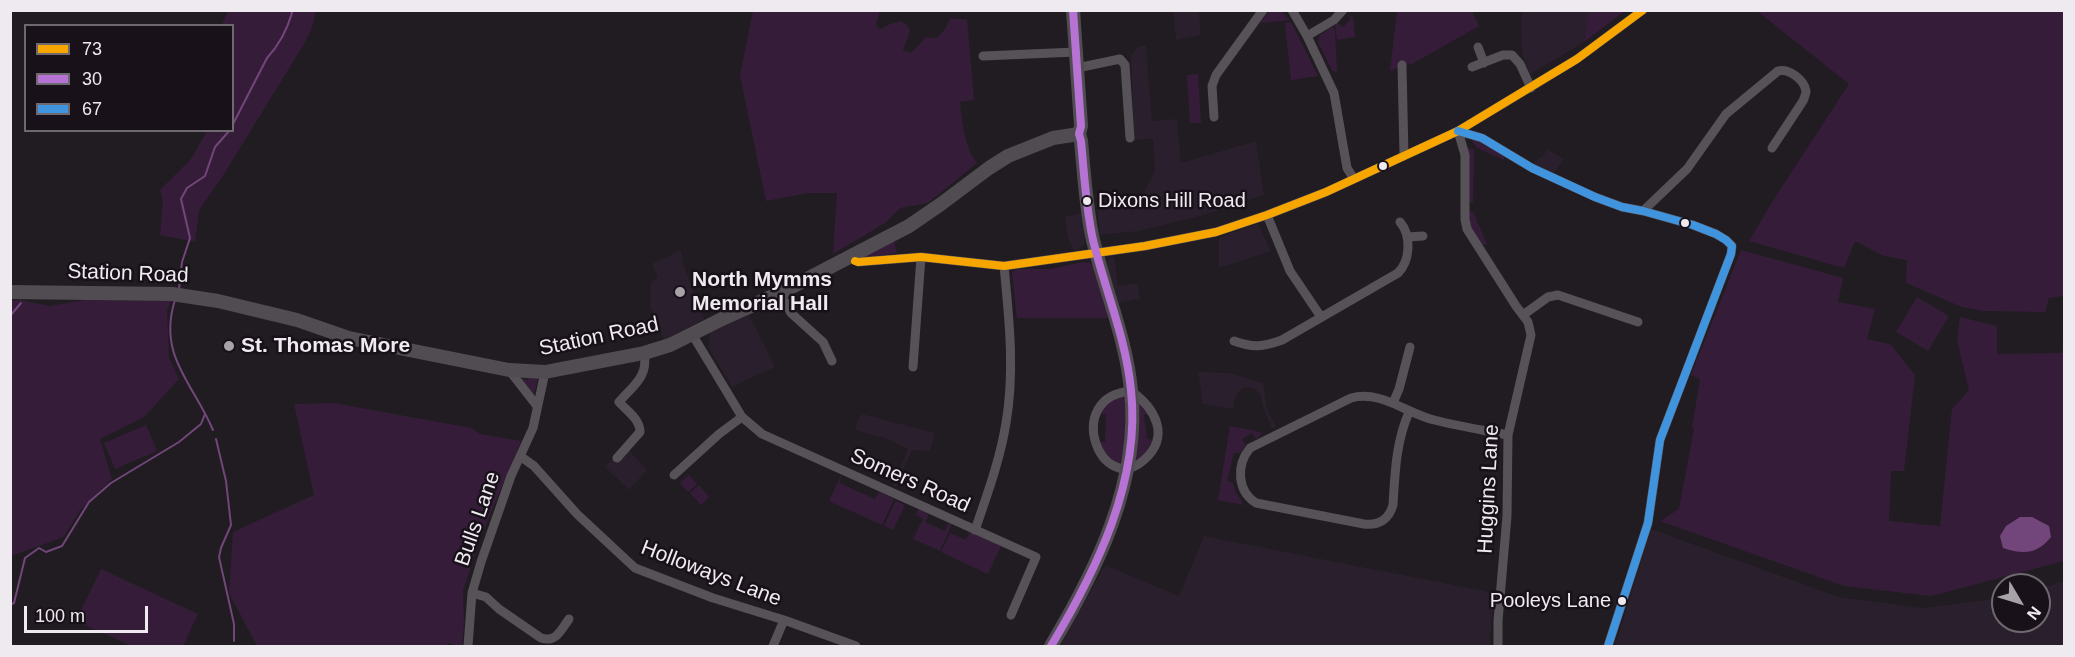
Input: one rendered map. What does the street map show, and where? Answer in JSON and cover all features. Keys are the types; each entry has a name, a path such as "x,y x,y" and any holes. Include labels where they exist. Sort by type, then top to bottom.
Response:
{"street":[{"path":"1051,646 1098,560 1114,516 1126,468 1132,430 1131,391 1118,322 1092,236 1081,141 1078,134 1081,126 1073,10"},
{"path":"1214,117 1212,86 1216,75 1263,10"},
{"path":"1292,10 1334,93 1347,168 1354,179"},
{"path":"1307,36 1334,20 1343,10"},
{"path":"852,257 858,262 921,257 1004,266 1097,254 1191,238 1267,215 1354,179 1458,131 1585,53 1643,10"},
{"path":"1478,47 1484,63"},
{"path":"983,56 1076,52"},
{"path":"1472,67 1503,55 1514,56 1531,87"},
{"path":"1077,68 1120,58 1125,65 1130,138"},
{"path":"1402,65 1404,156"},
{"path":"1643,211 1687,169 1726,114 1778,71 1785,69 1802,84 1805,95 1772,148"},
{"path":"1458,131 1482,138 1532,168 1587,194 1622,207 1643,211 1716,234 1732,246 1731,254 1660,440 1648,523 1608,646"},
{"name":"Huggins Lane","path":"1458,131 1465,155 1467,229 1528,322 1531,335 1508,435 1508,516 1498,621 1498,646"},
{"name":"Station Road","path":"10,292 176,295 218,301 269,312 349,338 509,370 545,372 644,353 670,345 852,257 922,218 1008,156 1053,138 1078,134"},
{"path":"1267,215 1290,271 1321,318"},
{"path":"1234,341 1248,346 1270,344 1321,318 1398,273 1407,261 1407,237 1405,228 1400,222"},
{"path":"1407,237 1423,236"},
{"path":"913,367 921,257"},
{"name":"Somers Road","path":"692,334 742,417 762,434 975,530 991,486 1006,423 1009,399 1011,346 1004,266"},
{"path":"780,293 791,313 823,342 832,362"},
{"path":"1523,315 1548,297 1558,295 1638,322"},
{"path":"1393,403 1410,347"},
{"path":"617,458 640,432 640,426 619,402 645,372 644,353"},
{"path":"509,370 537,406"},
{"name":"Bulls Lane","path":"468,646 472,592 495,518 533,428 545,372"},
{"path":"1131,391 1143,399 1152,410 1158,431 1157,441 1148,456 1135,466 1126,468 1113,466 1102,457 1095,446 1093,432 1098,409 1103,402 1118,392 1131,391"},
{"path":"1409,412 1397,449 1393,505 1391,512 1380,523 1364,524 1256,503 1244,493 1240,479 1244,460 1246,453 1255,445 1351,398 1369,396 1435,420 1508,435"},
{"path":"674,475 719,434 742,417"},
{"name":"Holloways Lane","path":"520,456 534,466 577,514 635,568 713,598 856,646"},
{"path":"975,530 1036,557 1011,615"},
{"path":"472,592 486,597 499,609 546,640 552,640 558,635 569,619"},
{"path":"773,646 784,620"}],"shaded area":[{"path":"1270,10 1281,11 1289,20 1260,23"},
{"path":"1588,10 1625,11 1584,42"},
{"path":"228,11 316,11 304,44 224,174 199,210 195,242 160,235 163,202 160,190 191,159 206,132 234,132 234,24 222,24"},
{"path":"753,11 880,11 877,27 881,29 901,21 907,25 910,31 903,50 911,53 926,37 937,38 950,19 967,19 974,100 960,102 966,142 977,163 928,203 900,208 885,223 833,254 837,193 808,193 766,201 740,75"},
{"path":"1173,11 1199,11 1201,35 1176,40"},
{"path":"1397,11 1472,11 1479,26 1412,64 1402,65 1390,71"},
{"path":"1523,11 1588,11 1584,42 1529,75 1522,52"},
{"path":"1757,11 2064,11 2064,296 2049,298 2045,312 1984,311 1962,307 1906,283 1907,260 1884,256 1855,241 1844,268 1749,241 1849,84"},
{"path":"1347,15 1353,17 1355,37 1337,40 1335,25 1337,23 1343,27 1351,19"},
{"path":"1290,22 1318,76 1291,80 1285,23"},
{"path":"1332,27 1335,30 1337,74 1332,70 1318,42 1320,35"},
{"path":"1146,45 1152,121 1177,119 1181,163 1256,141 1264,195 1207,214 1139,231 1100,235 1097,210 1137,207 1155,170 1153,139 1134,140 1131,55 1138,47"},
{"path":"1198,74 1201,123 1190,123 1187,75"},
{"path":"1471,139 1504,155 1504,160 1477,148"},
{"path":"1466,148 1474,149 1473,203 1469,202"},
{"path":"1547,149 1564,159 1554,173 1532,163 1544,155"},
{"path":"1467,211 1473,212 1487,244 1480,246 1470,226"},
{"path":"1082,213 1084,244 1079,249 1073,250 1068,238 1065,217"},
{"path":"1258,224 1271,251 1219,268 1219,237"},
{"path":"894,241 897,253 864,258 863,255"},
{"path":"681,250 683,263 704,319 664,340 650,307 651,282 658,278 652,264"},
{"path":"1741,250 1843,278 1838,302 1875,309 1867,339 1890,344 1915,375 1904,471 1891,471 1889,521 1940,526 1952,409 1969,390 1957,340 1960,317 1997,326 1997,354 2062,353 2064,321 2064,561 2018,573 1991,573 1991,580 1931,596 1844,586 1660,521 1679,509 1694,429 1692,428 1700,379 1691,375"},
{"path":"1114,257 1118,286 1137,283 1140,299 1119,303 1107,260"},
{"path":"1082,262 1091,263 1094,267 1109,313 1107,318 1017,318 1012,272 1018,269 1051,269"},
{"path":"1917,297 1949,316 1928,351 1896,332"},
{"path":"20,300 50,306 85,300 171,301 167,311 169,358 179,379 144,417 100,439 112,479 80,510 64,537 11,556 10,301"},
{"path":"749,315 775,367 732,387 708,347 710,332"},
{"path":"1198,372 1230,373 1263,383 1267,409 1276,427 1272,429 1260,394 1254,389 1245,387 1240,390 1235,397 1233,409 1203,404"},
{"path":"521,378 528,380 528,378 538,378 534,396"},
{"path":"1125,395 1125,440 1119,464 1108,460 1098,442 1105,442 1106,414 1100,414 1106,401"},
{"path":"1139,401 1149,414 1144,415 1147,439 1153,440 1141,459 1135,461 1139,424"},
{"path":"334,403 471,428 480,434 521,441 479,541 463,591 462,646 449,643 447,646 257,646 229,593 233,532 314,495 294,404"},
{"path":"862,414 935,433 930,451 912,450 896,487 893,485 908,449 888,439 855,430"},
{"path":"146,425 157,451 115,469 104,443"},
{"path":"1230,426 1262,434 1256,439 1252,433 1242,439 1246,445 1240,453 1234,453 1227,481 1233,483 1244,505 1218,500"},
{"path":"636,433 628,449 647,470 629,490 605,467"},
{"path":"689,475 697,484 688,492 680,483"},
{"path":"841,475 839,483 875,499 879,492 894,499 882,525 829,501"},
{"path":"699,485 709,497 701,505 690,493"},
{"path":"896,501 905,505 893,530 884,526"},
{"path":"918,509 929,514 925,522 945,531 949,523 952,524 940,551 913,539 923,519 916,515"},
{"path":"2020,517 2032,517 2049,526 2051,537 2041,547 2030,552 2017,552 2003,548 2000,536 2006,526"},
{"path":"1651,529 1839,597 1922,608 1991,599 1991,633 2051,633 2051,585 2064,581 2064,646 1615,646"},
{"path":"970,532 1001,546 988,574 941,552 950,533 966,540"},
{"path":"1204,536 1494,593 1490,639 1492,646 1060,646 1105,565 1179,596"},
{"path":"101,569 198,614 183,646 131,646 76,621"}],"waterway":[{"path":"234,122 267,58 285,31 292,13 290,10"},
{"path":"179,289 182,262 190,238 181,199 187,188 205,176 215,147 228,132"},
{"path":"175,300 171,320 174,354 213,430"},
{"path":"10,316 21,303"},
{"path":"10,605 14,603 25,558 39,548 46,552 62,546 89,502 111,483 179,442 201,424 205,414"},
{"path":"216,439 226,481 231,525 219,557 234,624 234,641"}],"transit line":[{"name":"30","path":"1051,646 1084,587 1112,524 1129,458 1132,424 1131,390 1125,352 1098,259 1089,216 1079,134 1081,126 1073,10"},
{"name":"73","path":"855,261 921,257 1004,266 1145,246 1216,232 1326,192 1458,131 1577,59 1643,10"},
{"name":"67","path":"1458,131 1482,138 1532,168 1595,197 1622,207 1693,225 1716,234 1732,246 1731,254 1660,440 1648,523 1608,646"}],"place":[{"name":"Dixons Hill Road","path":"1087,201"},
{"name":"North Mymms Memorial Hall","path":"680,292"},
{"name":"St. Thomas More","path":"229,346"},
{"name":"Pooleys Lane","path":"1622,601"}]}
